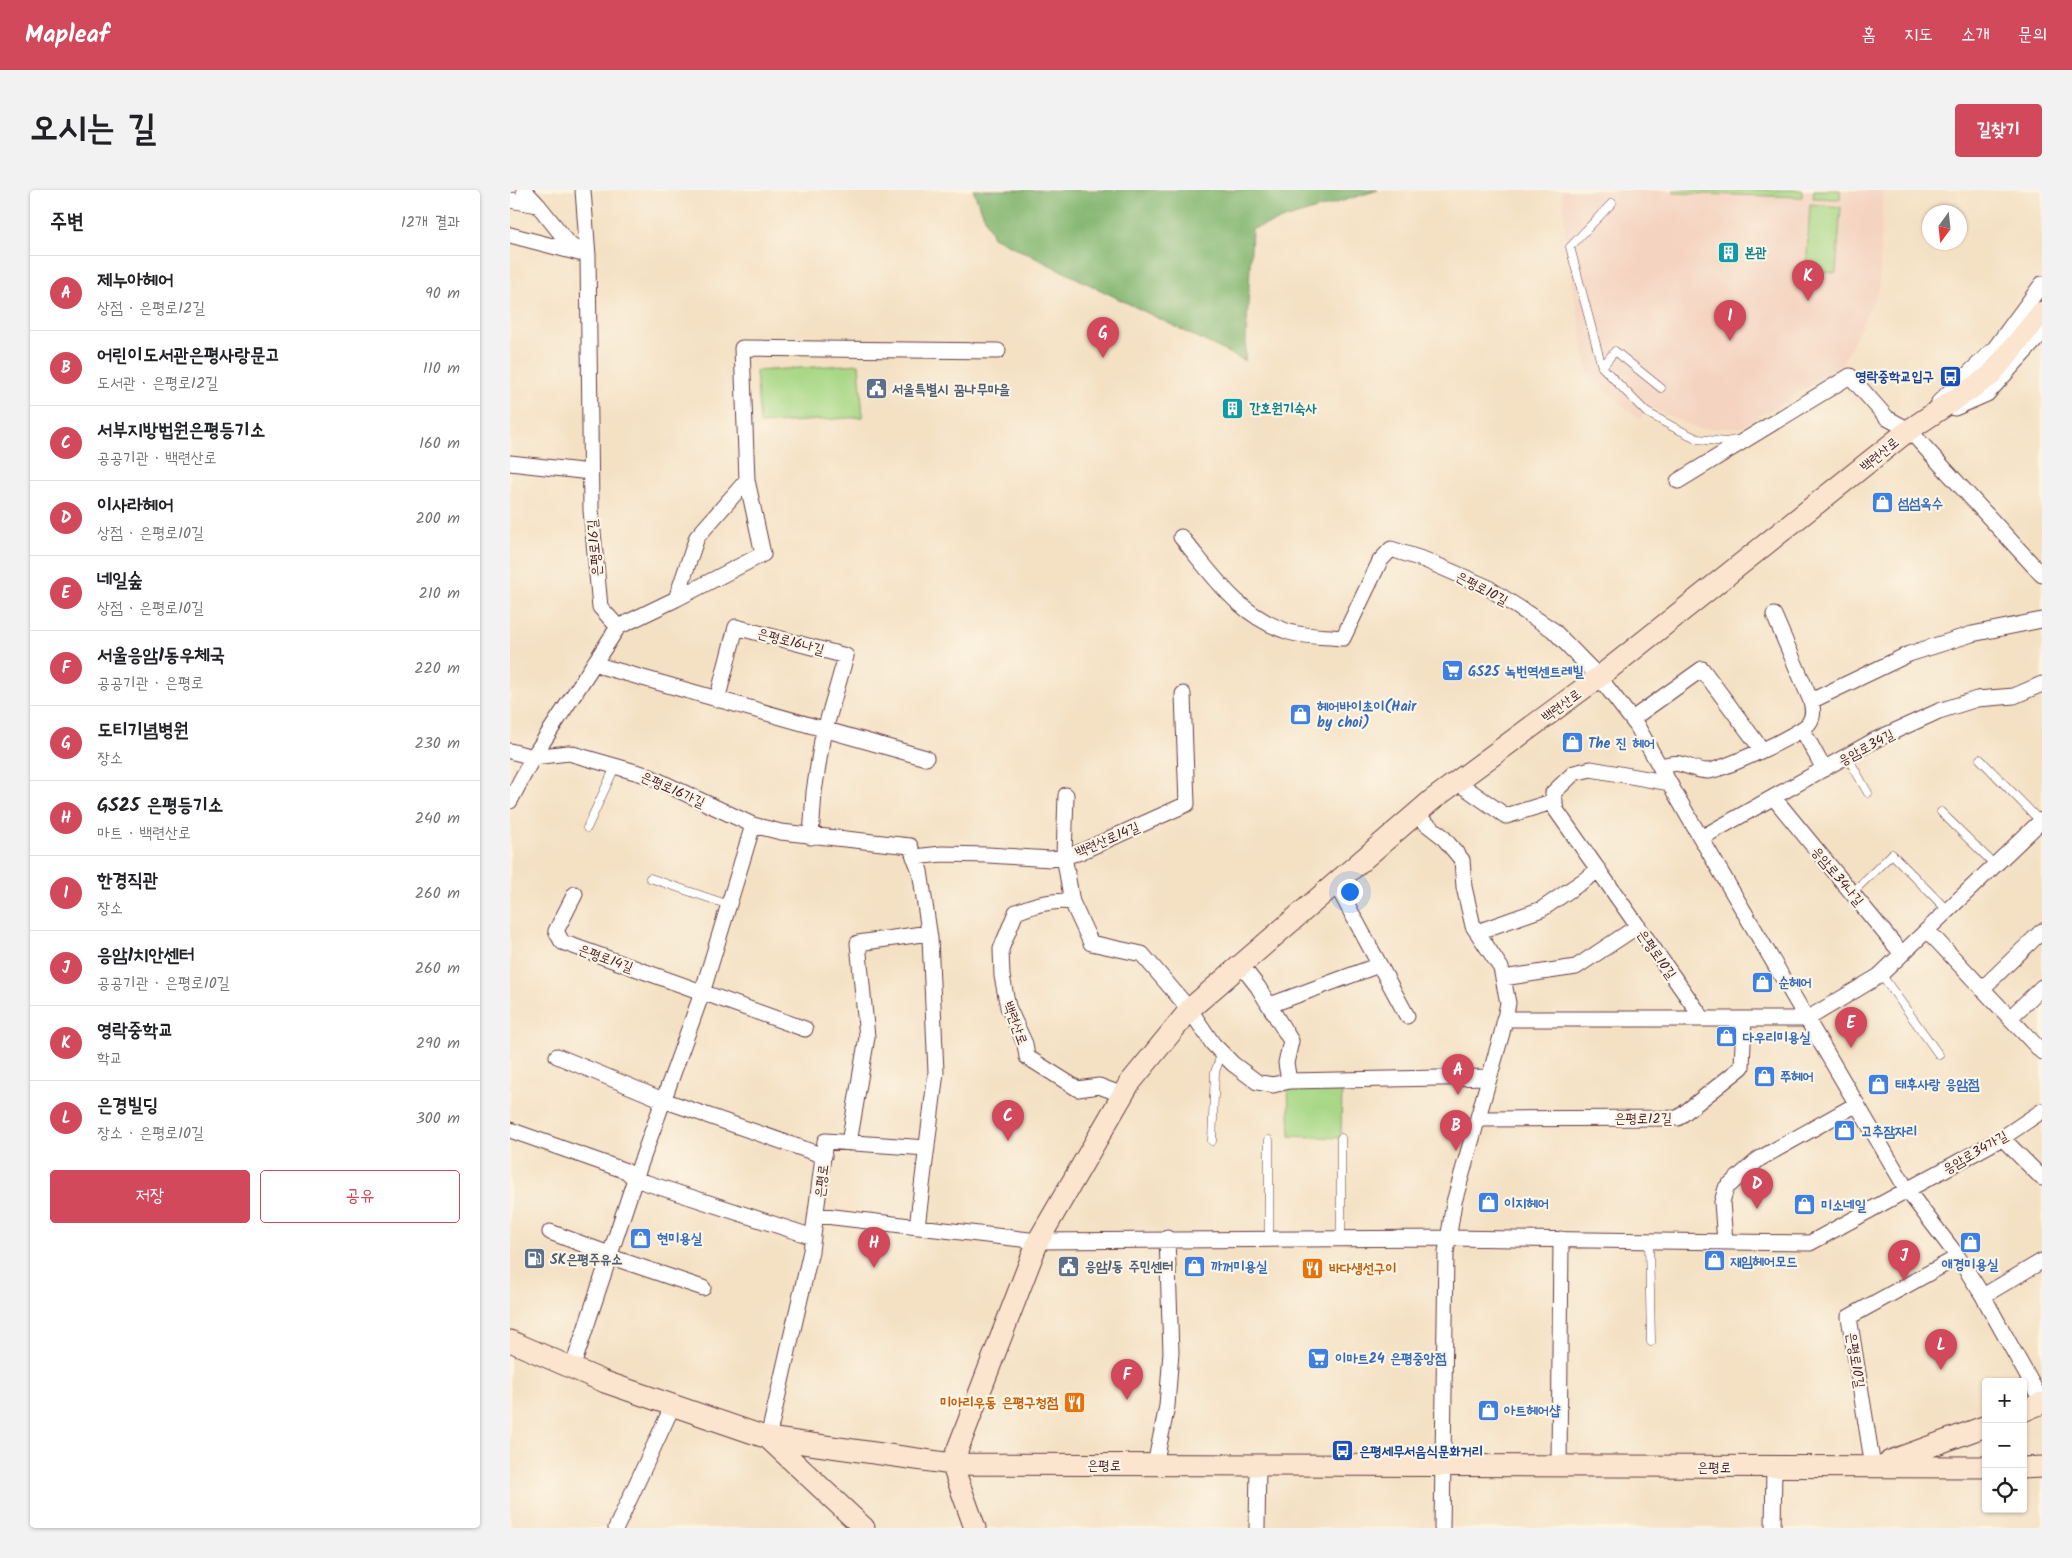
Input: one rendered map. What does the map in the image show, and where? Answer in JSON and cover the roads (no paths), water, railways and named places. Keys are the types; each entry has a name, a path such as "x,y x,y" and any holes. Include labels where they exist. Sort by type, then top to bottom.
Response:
{"main road":[{"name":"백련산로","path":"952,1464 1038,1241 1129,1084 1190,1010 1415,815 1599,677 1909,430 1990,376 2042,312"},
{"name":"은평로","path":"510,1341 572,1369 768,1438 952,1464 1982,1468"},
{"path":"2027,1409 2042,1402"},
{"path":"1873,1467 1982,1427"},
{"path":"768,1438 864,1528"},
{"path":"952,1464 974,1528"},
{"path":"2027,1468 2042,1468"}],"street":[{"path":"524,190 570,245 588,256"},
{"name":"은평로16길","path":"583,190 588,256 590,472 600,606 618,627"},
{"path":"510,200 538,205"},
{"path":"510,235 588,256"},
{"name":"백련산로","path":"1909,430 1995,348 2042,284"},
{"name":"백련산로","path":"1909,430 1987,394 2042,333"},
{"path":"510,801 533,757 618,627 764,554 747,480 742,348 998,351"},
{"path":"1678,481 1850,376 1888,418 1909,430 2042,575"},
{"path":"510,463 590,472"},
{"path":"676,599 697,537 747,480"},
{"name":"은평로10길","path":"1181,537 1228,596 1256,618 1290,632 1342,638 1380,561 1391,549 1425,560 1487,587 1553,630 1599,677 1632,718 1907,1190 1958,1257 1983,1296 2042,1402"},
{"path":"1660,767 1673,762 1707,771 1719,769 1762,750 1809,724 1813,714 1811,701 1774,615"},
{"path":"1811,701 1909,654 1972,634 2042,620"},
{"name":"은평로16나길","path":"717,700 736,627 846,656 825,730 814,792 811,837"},
{"path":"595,662 604,667 717,700 926,758"},
{"path":"1632,718 1702,668 1762,750"},
{"name":"응암로34길","path":"1701,838 1875,740 1939,711 1977,698 2014,696 2042,684"},
{"name":"백련산로14길","path":"914,857 942,854 1051,859 1078,853 1187,804 1183,694"},
{"path":"1802,729 1824,769"},
{"path":"510,751 533,757"},
{"name":"은평로16가길","path":"533,757 569,753 615,766 646,775 753,825 811,837"},
{"path":"1457,782 1506,816 1555,801 1553,793 1574,773 1591,769 1670,784"},
{"path":"1066,795 1064,856 1072,902 1091,943 1142,954 1190,1010 1222,1052 1257,1082 1273,1085 1289,1081 1489,1077"},
{"name":"응암로34나길","path":"1774,798 1902,954"},
{"name":"은평로10길","path":"1555,801 1556,810 1703,1019"},
{"path":"1415,815 1442,836 1462,860 1464,887 1473,926 1501,968 1508,1003 1454,1202 1446,1252 1442,1528"},
{"path":"1504,1020 1807,1019 1881,974 2041,821"},
{"path":"572,1369 609,1254 702,993 753,825"},
{"path":"811,837 910,846 920,871 929,933 934,993 936,1072 917,1227"},
{"path":"1477,932 1542,909 1599,870"},
{"path":"1336,884 1407,1016"},
{"name":"은평로14길","path":"575,894 556,931 562,942 805,1028"},
{"name":"백련산로","path":"1072,902 1061,901 1028,907 1016,912 1001,949 1002,976 1008,1007 1025,1044 1027,1057 1078,1089 1099,1086 1123,1095"},
{"path":"1503,978 1576,967 1638,926"},
{"path":"1927,930 2042,1052"},
{"path":"1982,989 2042,931"},
{"path":"849,1143 867,1037 858,943 929,933"},
{"path":"1241,965 1270,1005 1291,1041 1286,1063 1289,1081"},
{"path":"1270,1005 1379,965"},
{"path":"2010,1018 2042,987"},
{"name":"은평로12길","path":"1478,1119 1678,1118 1742,1067 1744,1019"},
{"path":"558,1056 663,1100 824,1156"},
{"path":"1725,1242 1722,1202 1726,1188 1759,1160 1857,1104"},
{"name":"응암로34가길","path":"1907,1190 2002,1138 2042,1111"},
{"path":"510,1130 626,1171 635,1179 813,1237"},
{"path":"2002,1138 2042,1178"},
{"name":"은평로","path":"768,1438 813,1237 825,1141 927,1148"},
{"path":"817,1215 1038,1241 1167,1238 1448,1238 1810,1243 1907,1190"},
{"path":"550,1232 609,1254 617,1259 703,1288"},
{"path":"1155,1465 1167,1406 1171,1352 1167,1238"},
{"path":"1559,1466 1561,1239"},
{"name":"은평로10길","path":"1873,1467 1849,1316 1958,1257"},
{"path":"1983,1296 2042,1260"},
{"path":"616,1528 673,1405"},
{"path":"1257,1528 1258,1465"},
{"path":"1773,1528 1774,1467"}],"lane":[{"path":"1612,203 1570,246 1602,367 1646,412 1675,428 1698,438 1726,442 1753,436"},
{"path":"1602,367 1615,350 1661,388"},
{"path":"1847,756 1868,793"},
{"path":"1980,759 2041,821"},
{"path":"587,828 615,766"},
{"path":"1941,812 1995,865"},
{"path":"1852,893 1892,854 1947,910"},
{"path":"650,878 729,905"},
{"path":"1881,974 1939,1055"},
{"path":"1212,1141 1215,1072 1222,1052"},
{"path":"1341,1138 1341,1238"},
{"path":"1268,1140 1269,1238"},
{"path":"1650,1241 1651,1342"}],"place":[{"name":"본관","path":"1728,252"},
{"name":"영락중학교","path":"1808,301"},
{"name":"한경직관","path":"1730,341"},
{"name":"도티기념병원","path":"1103,358"},
{"name":"영락중학교입구","path":"1950,376"},
{"name":"서울특별시 꿈나무마을","path":"876,389"},
{"name":"간호원기숙사","path":"1233,408"},
{"name":"섬섬옥수","path":"1882,503"},
{"name":"GS25 녹번역센트레빌","path":"1452,671"},
{"name":"헤어바이초이(Hair by choi)","path":"1301,714"},
{"name":"The 진 헤어","path":"1572,743"},
{"name":"순헤어","path":"1762,982"},
{"name":"다우리미용실","path":"1727,1037"},
{"name":"네일숲","path":"1851,1048"},
{"name":"쭈헤어","path":"1764,1076"},
{"name":"태후사랑 응암점","path":"1879,1084"},
{"name":"제누아헤어","path":"1458,1095"},
{"name":"고추잠자리","path":"1845,1131"},
{"name":"서부지방법원은평등기소","path":"1008,1141"},
{"name":"어린이도서관은평사랑문고","path":"1456,1151"},
{"name":"이지헤어","path":"1488,1203"},
{"name":"미소네일","path":"1805,1205"},
{"name":"이사라헤어","path":"1757,1209"},
{"name":"현미용실","path":"641,1238"},
{"name":"애경미용실","path":"1970,1242"},
{"name":"SK은평주유소","path":"534,1259"},
{"name":"재임헤어모드","path":"1714,1261"},
{"name":"응암1동 주민센터","path":"1069,1266"},
{"name":"까꺼미용실","path":"1195,1266"},
{"name":"GS25 은평등기소","path":"874,1268"},
{"name":"바다생선구이","path":"1313,1268"},
{"name":"응암1치안센터","path":"1904,1281"},
{"name":"이마트24 은평중앙점","path":"1319,1358"},
{"name":"은경빌딩","path":"1941,1370"},
{"name":"서울응암1동우체국","path":"1127,1400"},
{"name":"미아리우동 은평구청점","path":"1074,1402"},
{"name":"아트헤어샵","path":"1488,1410"},
{"name":"은평세무서음식문화거리","path":"1343,1451"}]}
